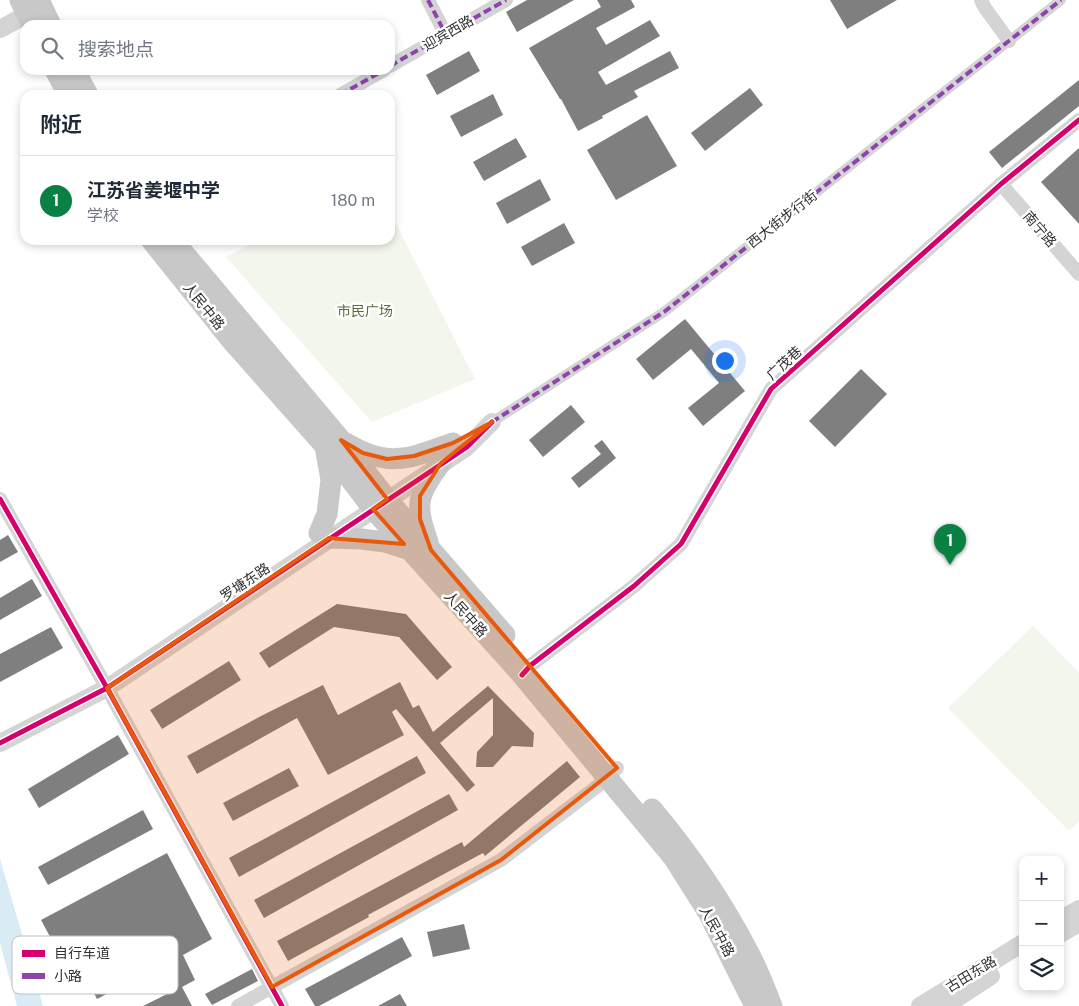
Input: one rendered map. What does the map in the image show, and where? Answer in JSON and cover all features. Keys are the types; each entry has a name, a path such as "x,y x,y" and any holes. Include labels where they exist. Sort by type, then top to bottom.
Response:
{"main road":[{"path":"32,9 46,20"},
{"path":"58,75 65,90"},
{"path":"78,75 85,90"},
{"name":"人民中路","path":"155,245 232,341 333,443"},
{"name":"人民中路","path":"177,245 376,500 526,670 613,773 673,857 762,1002"},
{"path":"441,464 420,496 420,550 385,542 324,536 331,480 333,443 387,460 414,456 452,442"}],"street":[{"path":"428,0 446,35"},
{"name":"迎宾西路","path":"395,63 506,0"},
{"path":"981,0 1009,41"},
{"name":"西大街步行街","path":"492,422 664,312 1062,0"},
{"path":"0,29 32,9"},
{"path":"349,90 375,75"},
{"name":"广茂巷","path":"526,670 634,586 681,544 772,389 1001,184 1079,120"},
{"name":"南宁路","path":"1001,184 1079,274"},
{"name":"罗塘东路","path":"0,743 105,684 376,500 452,442 492,422"},
{"name":"罗塘东路","path":"376,500 441,464 467,447 492,422"},
{"path":"0,499 105,684 282,1006"},
{"name":"罗塘东路","path":"0,732 105,684"},
{"path":"238,1006 501,860 613,773"},
{"path":"1064,918 1079,909"},
{"path":"1064,932 1079,923"},
{"name":"古田东路","path":"920,1006 1019,945"},
{"name":"古田东路","path":"945,1006 1019,960"}],"highlighted area":[{"path":"492,422 441,463 420,496 420,519 431,550 617,768 501,860 272,987 107,688 329,538 404,544 373,509 387,499 341,440 363,453 387,459 414,456 453,443"}],"green space":[{"name":"市民广场","path":"395,222 475,379 372,422 226,257 250,245 395,245"},
{"path":"1033,626 1079,673 1079,821 1069,831 948,708"}],"shaded area":[{"path":"0,859 23,936 12,936 12,987 0,943"},
{"path":"14,994 39,994 43,1006 17,1006"}],"building":[{"path":"527,0 574,0 517,32 506,12"},
{"path":"597,0 631,0 635,7 596,28 606,45 650,20 660,36 598,72 606,85 670,51 679,68 634,91 638,97 578,131 561,99 529,48 601,7"},
{"path":"830,0 897,0 847,29"},
{"path":"469,51 480,71 437,95 426,75"},
{"path":"1079,80 1079,106 1002,168 989,152"},
{"path":"750,88 763,105 705,151 691,133"},
{"path":"493,94 503,115 461,137 450,116"},
{"path":"647,115 677,166 616,200 587,150"},
{"path":"516,138 527,157 484,181 473,162"},
{"path":"1079,148 1079,224 1041,182"},
{"path":"540,179 551,200 507,224 496,203"},
{"path":"564,223 575,243 532,266 521,247"},
{"path":"685,319 745,391 703,426 688,408 719,383 691,349 653,380 636,359"},
{"path":"861,369 887,394 835,447 809,421"},
{"path":"571,405 585,422 543,457 529,440"},
{"path":"602,440 616,458 579,488 571,478 601,454 594,446"},
{"path":"8,535 18,552 0,562 0,540"},
{"path":"32,579 42,596 0,620 0,598"},
{"path":"337,604 406,614 452,667 437,680 399,637 334,627 269,668 259,653"},
{"path":"51,627 63,648 0,682 0,654"},
{"path":"229,661 241,680 162,729 150,710"},
{"path":"400,682 413,708 419,705 433,732 488,686 534,733 533,747 512,746 493,767 476,767 477,752 493,735 493,698 440,743 475,785 467,792 396,709 392,712 404,735 328,775 297,718 197,774 187,756 323,685 338,715"},
{"path":"118,735 129,754 39,808 28,789"},
{"path":"417,756 426,773 239,877 229,858"},
{"path":"567,761 580,777 485,856 483,853 288,961 277,941 462,842 464,847"},
{"path":"289,768 299,786 233,821 223,803"},
{"path":"449,794 458,810 264,918 254,900"},
{"path":"143,810 153,829 48,885 38,867"},
{"path":"167,853 212,939 183,955 195,980 182,987 192,1006 143,1006 167,994 178,994 178,936 50,936 41,920"},
{"path":"464,924 470,949 433,957 427,932"},
{"path":"402,937 412,956 319,1006 315,1006 305,989"},
{"path":"252,969 258,981 212,1005 205,994"},
{"path":"94,994 107,994 97,999"},
{"path":"400,994 407,1006 378,1006"}],"marked path":[{"path":"428,0 446,35"},
{"path":"395,63 506,0"},
{"path":"492,422 664,312 1061,0"},
{"path":"349,90 375,75"}],"cycle path":[{"path":"522,675 531,665 634,586 681,544 771,389 1001,184 1079,120"},
{"path":"0,743 107,688 467,447 492,422"},
{"path":"0,499 107,688 282,1006"}],"place":[{"name":"江苏省姜堰中学","path":"950,565"}]}
